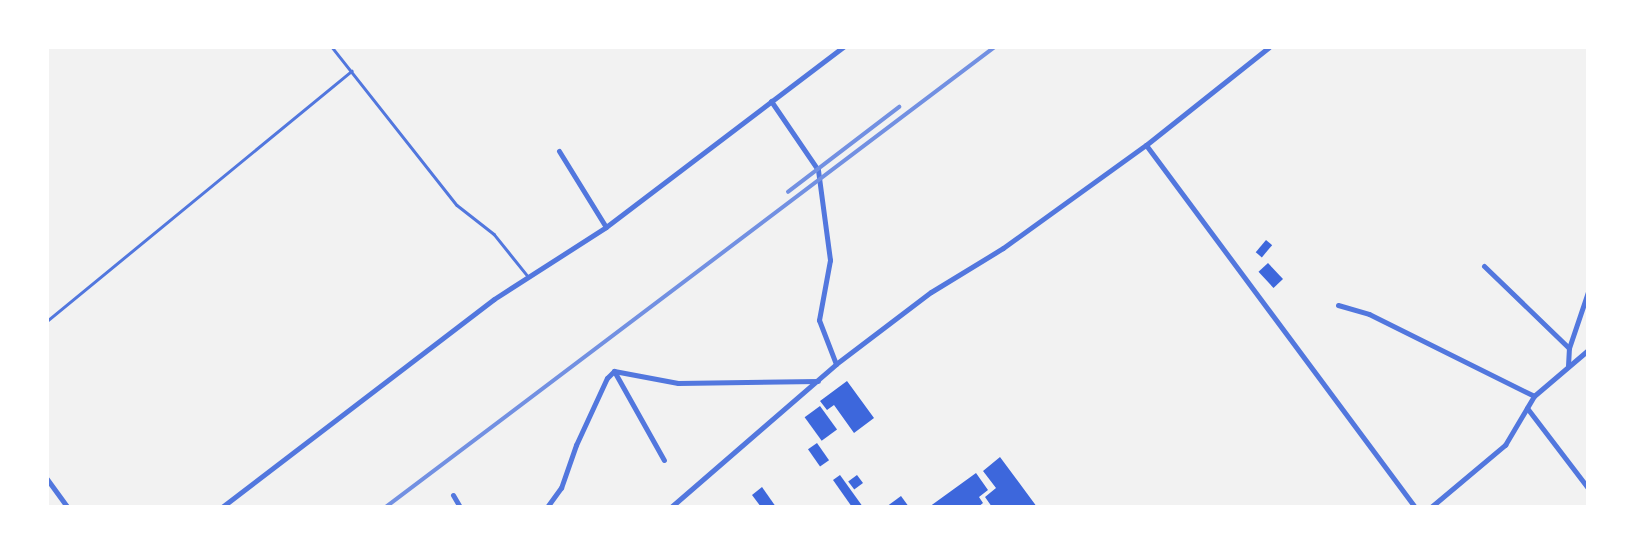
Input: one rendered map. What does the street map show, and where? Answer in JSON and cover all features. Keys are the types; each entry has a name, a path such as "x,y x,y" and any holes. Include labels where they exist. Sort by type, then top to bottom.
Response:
{"street":[{"path":"222,507 528,277 606,227 843,47"},
{"path":"671,507 836,364 931,292 1003,248 1146,145 1269,47"},
{"path":"771,101 818,170 830,260 819,320 836,364"},
{"path":"1146,145 1414,506"},
{"path":"559,151 606,227"},
{"path":"1484,266 1569,348"},
{"path":"1568,366 1569,348 1588,292"},
{"path":"1338,304 1369,314 1534,396"},
{"path":"1432,507 1505,445 1534,396 1588,351"},
{"path":"614,371 678,383 818,381"},
{"path":"614,371 664,460"},
{"path":"547,507 561,488 576,445 607,378 614,371"},
{"path":"1527,408 1588,488"},
{"path":"47,479 67,507"},
{"path":"47,493 54,488"},
{"path":"453,495 460,507"}],"lane":[{"path":"332,47 457,205 494,234 528,277"},
{"path":"47,321 351,71"}],"building":[{"path":"1266,240 1272,245 1262,257 1256,252"},
{"path":"1268,263 1283,279 1273,288 1258,272"},
{"path":"847,381 874,418 854,433 834,405 827,410 820,401"},
{"path":"820,406 837,429 822,441 805,417"},
{"path":"817,443 829,460 820,467 808,449"},
{"path":"1000,457 1037,507 992,507 985,497 996,488 983,471"},
{"path":"976,473 988,490 979,497 983,503 978,507 929,507"},
{"path":"840,475 863,507 852,507 833,480"},
{"path":"857,475 863,483 854,490 848,482"},
{"path":"762,487 776,507 761,507 752,495"},
{"path":"901,496 909,507 886,507"}],"railway":[{"path":"386,507 995,47"},
{"path":"788,192 899,107"}]}
